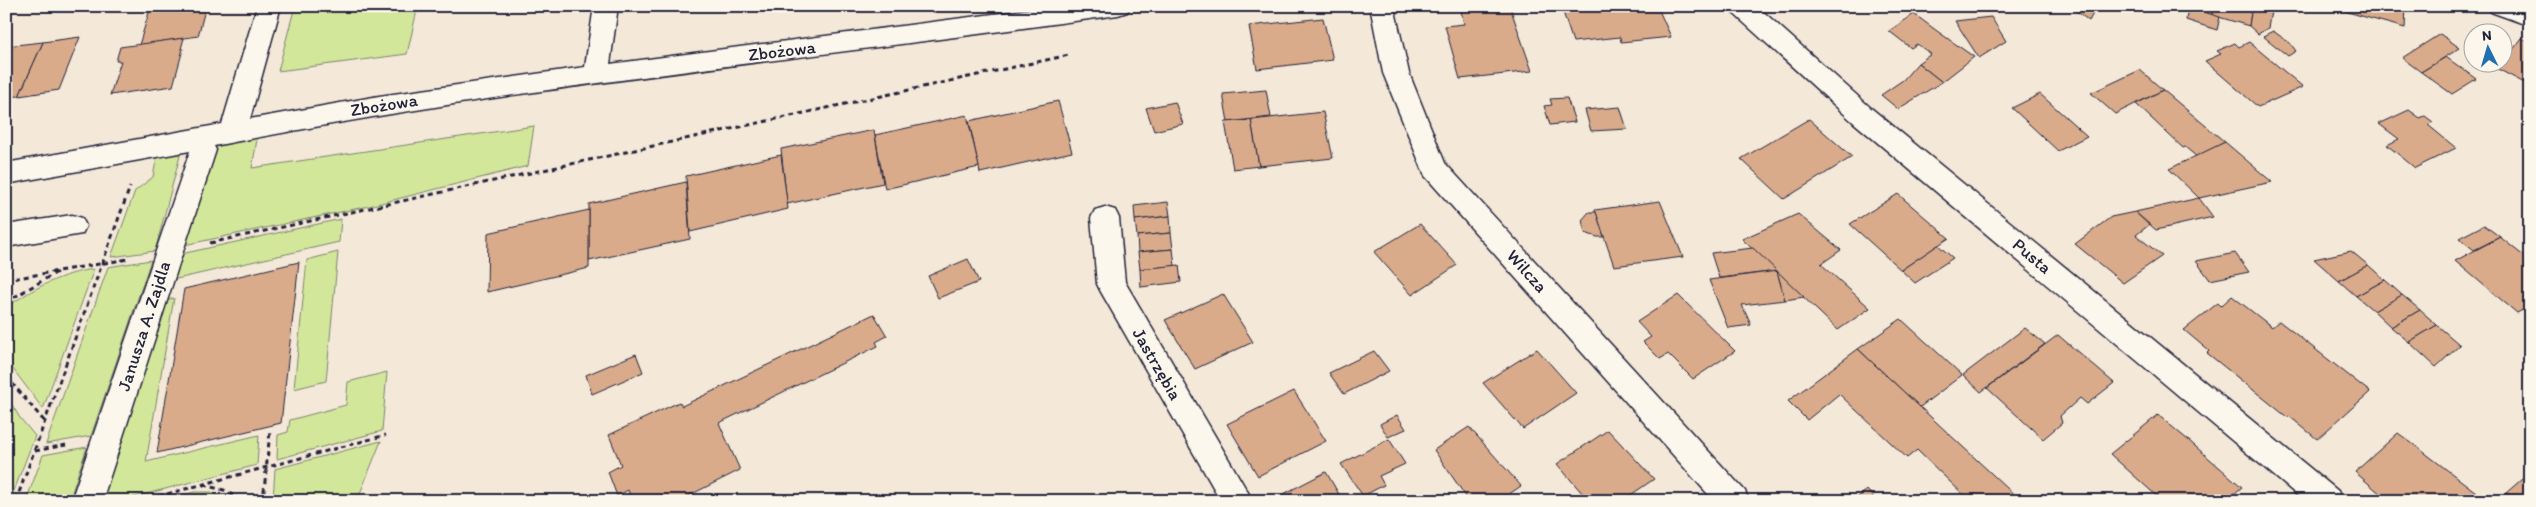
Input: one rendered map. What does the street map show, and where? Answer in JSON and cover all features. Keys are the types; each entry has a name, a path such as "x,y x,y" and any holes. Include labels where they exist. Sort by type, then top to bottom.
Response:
{"street":[{"path":"233,132 268,6"},
{"path":"596,74 606,6"},
{"name":"Zbożowa","path":"6,174 55,167 376,106 968,17 1118,6"},
{"name":"Wilcza","path":"1382,6 1396,73 1434,169 1734,501"},
{"name":"Pusta","path":"1741,6 1862,115 2327,501"},
{"path":"2500,6 2530,16"},
{"name":"Janusza A. Zajdla","path":"86,501 203,150"},
{"name":"Jastrzębia","path":"1105,218 1111,284 1238,501"},
{"path":"6,236 72,226"}],"path":[{"path":"201,245 1069,55"},
{"path":"16,501 130,187"},
{"path":"6,280 136,258"},
{"path":"6,302 60,270"},
{"path":"6,376 45,422"},
{"path":"262,501 270,431"},
{"path":"140,501 386,435"},
{"path":"200,484 220,487 242,501"}],"green space":[{"path":"295,6 418,6 407,54 278,71"},
{"path":"534,126 528,166 369,206 184,245 213,148 258,134 252,168"},
{"path":"181,152 155,251 111,257 135,191 153,177 157,156"},
{"path":"341,219 339,242 172,280 181,254"},
{"path":"338,252 326,381 294,389 307,260"},
{"path":"151,260 91,436 46,444 108,267"},
{"path":"94,269 43,409 13,369 6,365 6,308 26,294 59,278"},
{"path":"174,298 146,462 259,435 257,465 119,501 100,501 165,301"},
{"path":"387,372 382,431 277,459 278,435 288,432 290,420 346,405 348,382"},
{"path":"6,395 20,418 35,436 10,501 6,501"},
{"path":"381,441 357,501 273,501 275,469"},
{"path":"87,447 69,501 26,501 43,455"},
{"path":"194,492 211,492 229,501 161,501"}],"building":[{"path":"151,6 206,6 198,36 139,45"},
{"path":"1561,6 1657,6 1671,37 1621,42 1620,37 1573,42"},
{"path":"2070,6 2097,6 2089,21"},
{"path":"2188,6 2213,6 2212,15 2188,7"},
{"path":"2213,6 2252,6 2249,26 2212,15"},
{"path":"2252,6 2272,6 2268,28 2258,34 2249,26"},
{"path":"2340,6 2406,6 2405,28 2340,10"},
{"path":"1510,7 1532,71 1460,79 1445,26 1464,24 1461,11"},
{"path":"2188,7 2220,17 2217,30 2186,20"},
{"path":"1914,14 1974,57 1942,82 1918,63 1931,54 1917,44 1911,48 1889,31"},
{"path":"1991,17 2006,41 1979,58 1955,21"},
{"path":"1323,18 1333,60 1257,69 1249,26"},
{"path":"2273,31 2290,43 2296,51 2288,56 2263,36"},
{"path":"2440,34 2460,48 2421,72 2402,58"},
{"path":"80,37 59,90 19,96 43,42"},
{"path":"184,38 173,86 110,95 121,61 116,61 120,47"},
{"path":"2522,38 2530,42 2530,86 2504,72 2514,72 2514,48"},
{"path":"43,42 19,96 6,97 6,46"},
{"path":"2249,42 2303,87 2258,107 2205,61 2221,54 2217,51 2235,43 2239,47"},
{"path":"2446,57 2476,79 2452,94 2421,72"},
{"path":"1918,63 1942,82 1898,109 1881,95 1903,80"},
{"path":"2140,70 2163,90 2115,114 2091,93"},
{"path":"1266,90 1271,117 1228,122 1223,94"},
{"path":"2163,90 2225,142 2197,157 2185,147 2183,148 2136,104"},
{"path":"2040,94 2087,136 2058,151 2012,108"},
{"path":"1567,98 1575,122 1550,125 1544,106 1552,105 1550,99"},
{"path":"1058,101 1072,152 980,173 969,121"},
{"path":"1175,102 1183,124 1154,131 1146,108"},
{"path":"1620,107 1627,129 1591,131 1585,110"},
{"path":"2409,110 2420,118 2425,116 2433,122 2428,125 2456,148 2415,168 2387,145 2399,139 2379,124"},
{"path":"1323,112 1333,158 1259,166 1251,120"},
{"path":"967,115 979,167 885,189 875,135"},
{"path":"1809,119 1852,157 1784,199 1741,159"},
{"path":"1251,120 1259,166 1233,169 1225,122"},
{"path":"874,130 883,183 787,204 781,149"},
{"path":"2225,142 2272,182 2199,198 2169,169"},
{"path":"781,155 788,209 690,232 686,176"},
{"path":"686,182 690,239 589,261 589,204"},
{"path":"1898,194 1949,238 1901,270 1850,224"},
{"path":"2199,198 2213,217 2156,230 2135,212"},
{"path":"1660,201 1683,257 1614,266 1595,210"},
{"path":"1168,202 1170,216 1135,220 1134,206"},
{"path":"589,210 589,268 487,292 488,233"},
{"path":"1589,212 1596,212 1604,237 1585,233 1582,220"},
{"path":"2135,212 2149,225 2136,235 2162,256 2123,283 2075,244 2111,217"},
{"path":"1798,214 1841,250 1821,264 1870,308 1838,330 1742,239"},
{"path":"1170,216 1171,233 1137,236 1135,220"},
{"path":"1420,224 1457,265 1412,295 1374,252"},
{"path":"2484,225 2500,237 2474,250 2459,238"},
{"path":"1171,233 1173,249 1138,252 1137,236"},
{"path":"2500,237 2530,261 2530,306 2517,313 2455,261"},
{"path":"1938,245 1953,258 1915,283 1901,270"},
{"path":"1753,248 1777,271 1719,278 1711,253"},
{"path":"1173,249 1175,266 1140,269 1138,252"},
{"path":"2351,251 2368,265 2339,281 2314,259"},
{"path":"2235,253 2249,272 2210,280 2196,261"},
{"path":"968,259 979,282 938,298 928,276"},
{"path":"299,262 281,423 157,453 184,289"},
{"path":"1179,265 1181,282 1141,287 1140,269"},
{"path":"2368,265 2385,280 2356,296 2339,281"},
{"path":"1777,271 1785,300 1742,305 1751,325 1728,328 1709,280"},
{"path":"1777,271 1803,296 1804,297 1785,300"},
{"path":"2385,280 2402,295 2374,311 2356,296"},
{"path":"1223,294 1253,342 1195,369 1165,320"},
{"path":"1678,295 1735,351 1693,379 1668,354 1660,359 1643,342 1651,337 1637,322"},
{"path":"2402,295 2420,310 2391,327 2374,311"},
{"path":"2232,296 2272,327 2279,321 2370,392 2317,439 2207,353 2209,351 2184,330 2218,303 2221,306"},
{"path":"2420,310 2437,325 2409,342 2391,327"},
{"path":"874,314 887,336 876,342 878,346 719,423 740,470 678,501 632,501 628,490 617,496 608,472 621,465 609,435 679,402 682,406"},
{"path":"1901,319 1962,375 1920,407 1858,349"},
{"path":"2437,325 2460,345 2436,367 2409,342"},
{"path":"2025,328 2045,344 1981,392 1963,375"},
{"path":"2058,335 2114,383 2087,404 2080,398 2060,416 2062,423 2043,439 1987,388"},
{"path":"1537,349 1576,393 1523,429 1483,383"},
{"path":"1858,349 2021,501 1970,501 1917,450 1907,458 1839,394 1807,420 1788,401"},
{"path":"1374,351 1389,371 1344,394 1329,373"},
{"path":"636,354 643,372 592,394 586,375"},
{"path":"1294,391 1326,441 1258,476 1227,424"},
{"path":"1397,415 1406,429 1388,437 1380,424"},
{"path":"2158,415 2242,487 2226,501 2162,501 2110,454"},
{"path":"1469,427 1521,486 1499,501 1469,501 1434,450"},
{"path":"1608,430 1654,479 1622,501 1589,501 1557,464"},
{"path":"2398,433 2476,492 2467,501 2389,501 2355,472"},
{"path":"1389,439 1405,464 1379,476 1384,485 1363,496 1341,464"},
{"path":"1326,472 1343,501 1272,500"},
{"path":"2529,473 2530,501 2516,501 2506,493"},
{"path":"1867,490 1877,501 1853,501"},
{"path":"2506,493 2516,501 2497,501"}]}
